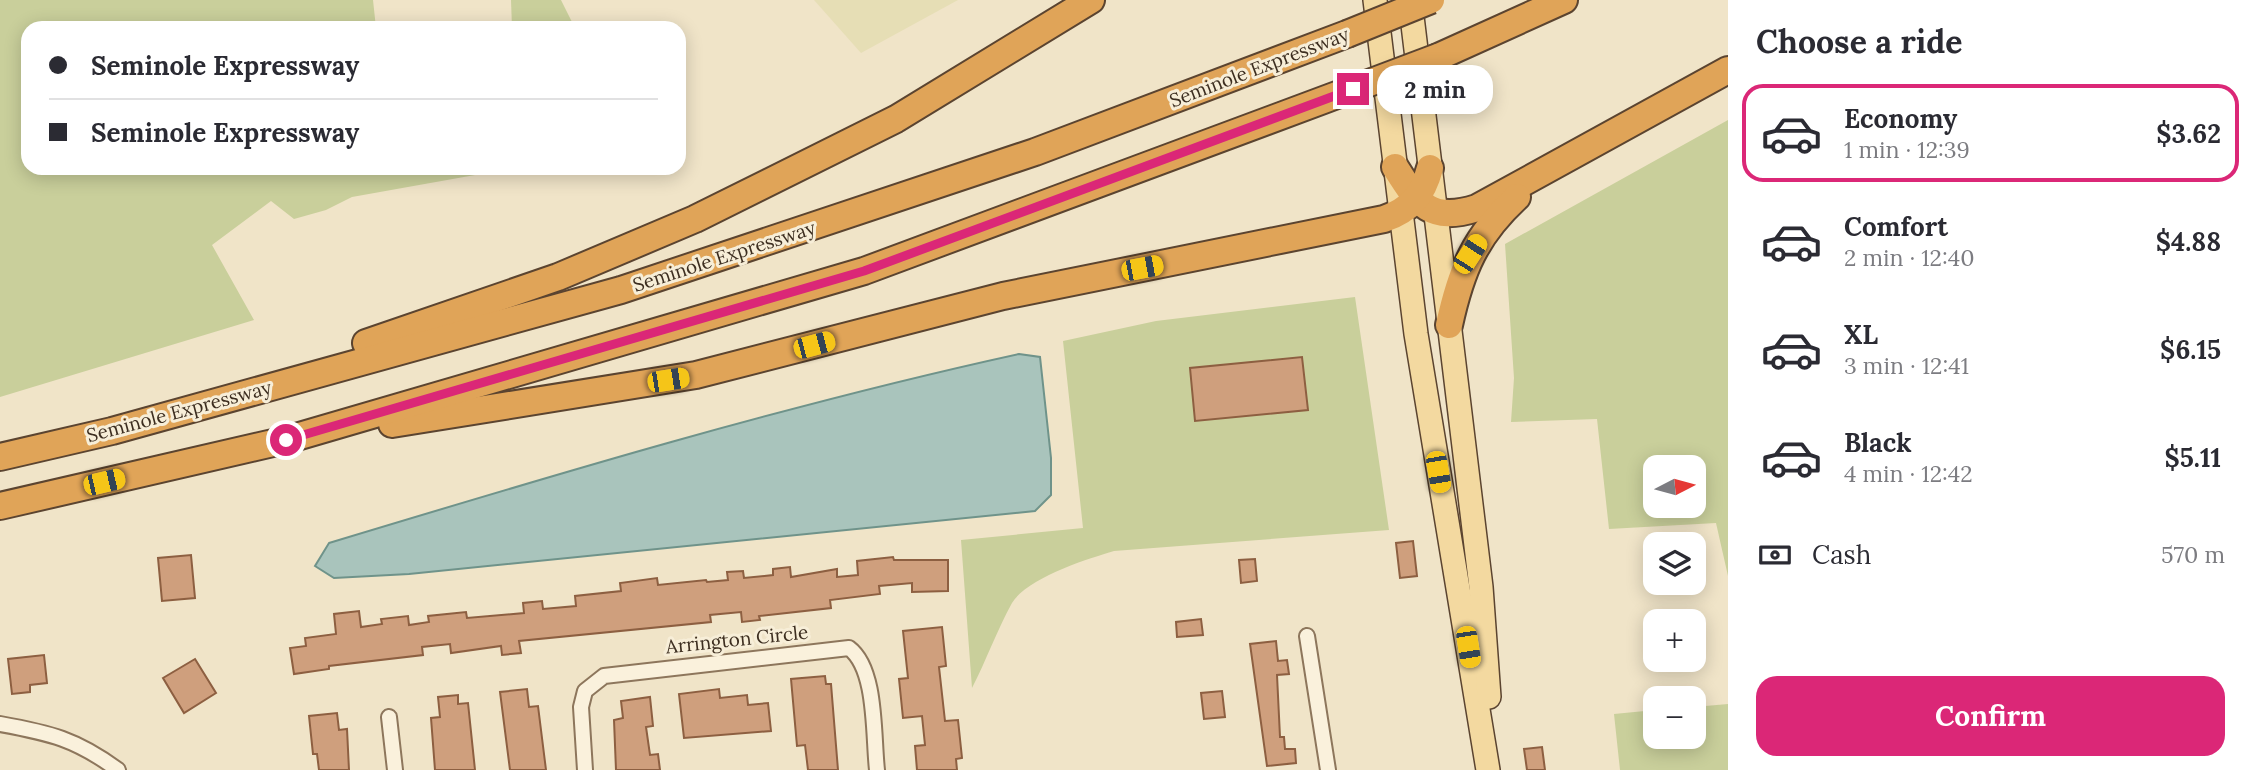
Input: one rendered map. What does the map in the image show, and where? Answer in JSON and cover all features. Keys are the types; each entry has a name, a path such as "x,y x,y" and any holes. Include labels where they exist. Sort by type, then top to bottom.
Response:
{"highway":[{"path":"0,445 220,386 507,296 695,219 843,143 865,124 933,84 1001,46 1028,36 1091,0"},
{"name":"Seminole Expressway","path":"0,457 112,431 621,290 1035,152 1431,0"},
{"path":"0,506 286,440 864,271 1438,57 1564,0"},
{"path":"286,440 696,375 1003,296 1417,209 1456,215 1477,208 1728,70"},
{"path":"1395,167 1417,209"},
{"path":"1417,209 1430,168"},
{"path":"1449,325 1470,254 1490,222 1550,168"}],"main road":[{"path":"1375,0 1395,167"},
{"path":"1410,0 1430,168"},
{"path":"1417,209 1449,325 1481,587 1490,770"},
{"path":"1417,209 1430,428 1490,770"}],"street":[{"path":"1307,635 1328,770"},
{"name":"Arrington Circle","path":"585,770 583,699 585,691 604,676 849,648 861,657 868,677 877,770"},
{"path":"389,717 395,770"},
{"path":"0,724 53,733 93,752 118,770"}],"shaded area":[{"path":"814,0 958,0 861,53"}],"green space":[{"path":"0,0 373,0 375,21 21,21 21,175 475,175 352,197 326,210 294,219 271,201 212,245 254,320 0,397"},
{"path":"511,0 561,0 572,21 512,21"},
{"path":"1728,120 1728,576 1716,523 1609,529 1597,419 1511,422 1514,378 1505,244"},
{"path":"1355,297 1389,530 1114,551 1074,564 1030,585 1012,603 972,688 961,540 1083,528 1063,341 1156,321"},
{"path":"1728,704 1728,770 1620,770 1614,714 1643,711 1643,749 1706,749 1706,706"}],"water":[{"path":"1019,354 1040,357 1051,458 1051,495 1035,511 409,574 334,578 315,566 329,543 415,517 758,418"}],"building":[{"path":"1302,357 1308,410 1195,421 1190,368"},
{"path":"1413,541 1417,576 1400,578 1396,543"},
{"path":"191,555 195,598 162,601 158,558"},
{"path":"893,557 894,560 948,560 948,591 912,592 912,583 879,586 880,594 830,600 831,608 759,616 760,620 742,622 741,612 710,615 711,622 519,641 521,653 502,655 501,646 451,653 450,644 422,647 423,655 329,666 329,669 294,674 290,648 306,646 305,638 336,634 334,614 359,611 361,627 382,624 381,619 408,616 409,625 429,622 428,616 466,612 467,618 524,613 523,603 542,601 543,609 576,606 575,596 621,591 620,583 657,578 658,585 707,582 728,580 727,572 743,571 744,578 773,575 773,569 790,567 791,577 837,569 837,577 858,575 857,561"},
{"path":"1255,559 1257,581 1241,583 1239,560"},
{"path":"1201,619 1203,635 1177,637 1176,622"},
{"path":"942,627 946,666 939,667 945,721 958,720 962,758 956,759 957,770 917,770 915,746 925,745 922,716 903,718 899,679 908,678 903,631"},
{"path":"1276,641 1278,661 1287,660 1289,674 1277,675 1280,737 1284,737 1285,749 1295,749 1296,763 1267,766 1250,644"},
{"path":"44,655 47,683 30,685 30,692 12,694 8,659"},
{"path":"195,659 216,693 184,713 163,678"},
{"path":"825,676 826,684 831,684 838,770 808,770 805,745 797,746 791,679"},
{"path":"527,689 529,707 538,706 546,770 510,770 500,692"},
{"path":"719,689 720,698 747,695 748,705 768,703 771,731 684,738 679,694"},
{"path":"1222,691 1225,717 1204,719 1201,693"},
{"path":"458,695 458,704 468,703 475,770 435,770 431,718 440,717 438,697"},
{"path":"650,697 653,726 646,727 650,755 658,754 660,770 616,770 614,720 623,718 621,701"},
{"path":"337,713 339,730 347,729 349,770 319,770 317,754 313,754 309,716"},
{"path":"1542,747 1545,770 1527,770 1524,749"}],"route":[{"path":"286,440 864,271 1353,89"}]}
